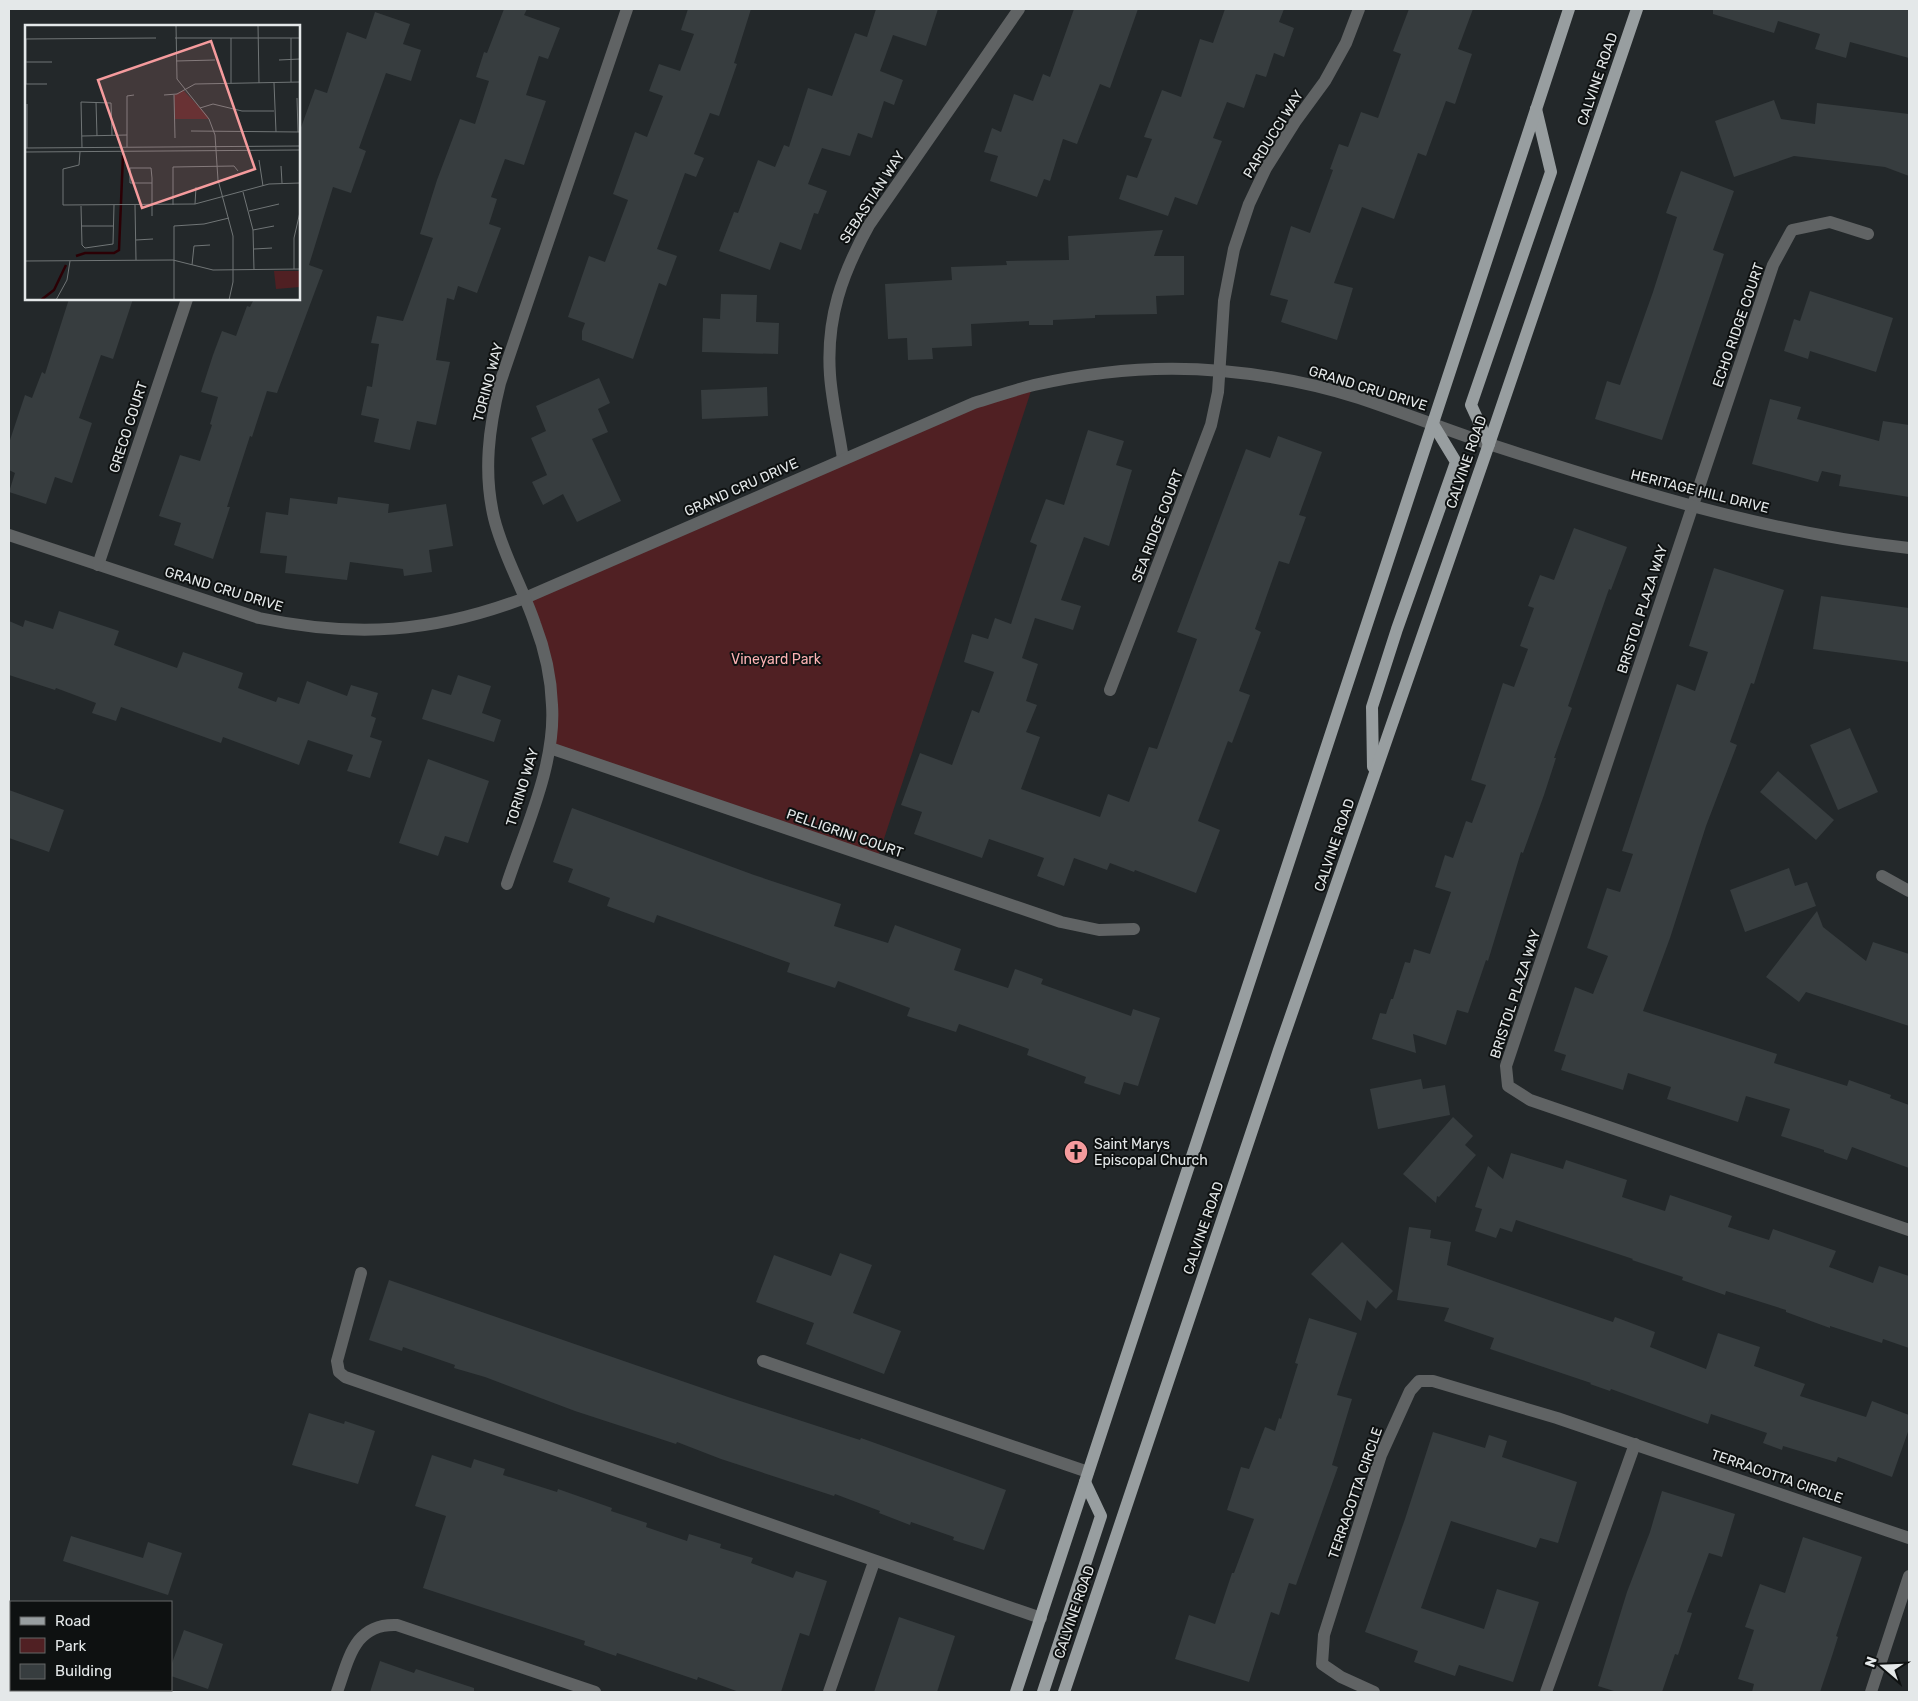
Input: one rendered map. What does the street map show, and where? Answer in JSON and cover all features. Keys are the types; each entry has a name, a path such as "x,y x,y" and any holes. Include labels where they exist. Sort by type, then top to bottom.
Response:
{"main road":[{"path":"1016,1692 1570,9"},
{"name":"CALVINE ROAD","path":"1064,1692 1278,1050 1489,444 1637,9"},
{"path":"1489,444 1471,405 1551,172 1536,109"},
{"path":"1373,777 1372,707 1397,629 1456,462 1433,424"},
{"path":"1042,1692 1101,1516 1087,1478"}],"street":[{"name":"TORINO WAY","path":"507,884 546,771 550,748 553,706 548,664 536,624 502,546 494,517 488,472 488,442 500,383 626,9"},
{"name":"SEBASTIAN WAY","path":"843,459 830,376 831,333 838,295 850,259 868,225 1019,9"},
{"name":"PARDUCCI WAY","path":"1220,370 1224,301 1234,249 1249,204 1266,168 1295,122 1325,81 1346,43 1359,9"},
{"name":"ECHO RIDGE COURT","path":"1693,506 1773,265 1792,230 1830,222 1868,234"},
{"name":"GRECO COURT","path":"98,565 187,300"},
{"name":"GRAND CRU DRIVE","path":"9,535 259,618 294,626 345,631 396,630 439,624 488,612 525,598 974,403 1033,385 1094,373 1166,369 1220,370 1270,376 1331,390 1489,444"},
{"name":"SEA RIDGE COURT","path":"1110,690 1211,425 1218,392 1220,370"},
{"name":"HERITAGE HILL DRIVE","path":"1489,444 1624,487 1693,506 1797,530 1909,548"},
{"name":"BRISTOL PLAZA WAY","path":"1693,506 1506,1066 1508,1086 1530,1100 1909,1230"},
{"name":"PELLIGRINI COURT","path":"550,748 1060,922 1099,930 1134,930"},
{"path":"1882,876 1909,891"},
{"path":"361,1273 337,1361 339,1372 345,1377 874,1562 1041,1618"},
{"path":"763,1360 1087,1478"},
{"name":"TERRACOTTA CIRCLE","path":"1374,1692 1341,1677 1322,1664 1324,1635 1381,1454 1410,1391 1419,1381 1433,1381 1557,1418 1909,1538"},
{"path":"1546,1692 1635,1444"},
{"path":"829,1692 874,1562"},
{"path":"1871,1692 1909,1576"},
{"path":"337,1692 352,1650 371,1629 383,1625 397,1625 595,1692"}],"green space":[{"name":"Vineyard Park","path":"1033,385 877,860 550,748 553,706 525,598 843,459"}],"building":[{"path":"504,9 527,9 524,15 560,28 548,59 539,56 526,95 546,101 524,165 505,159 491,197 497,199 489,224 501,228 477,293 458,286 454,300 447,298 436,360 450,362 436,425 417,421 410,450 374,442 379,419 361,415 367,386 372,387 379,344 371,343 377,316 403,321 433,238 420,234 437,180 460,119 475,124 489,81 476,77 484,52 487,53"},
{"path":"688,9 751,9 734,63 737,64 719,116 710,113 694,154 704,158 696,177 685,173 657,249 677,256 666,286 659,283 633,359 582,340 582,331 585,323 568,317 589,256 605,262 628,200 613,194 635,132 647,137 663,96 649,91 659,64 680,71 694,34 681,30"},
{"path":"876,9 938,9 926,46 893,35 880,71 903,80 894,105 884,101 872,138 858,133 850,156 822,148 808,184 827,191 818,214 814,213 801,250 780,242 770,270 719,251 734,212 738,213 758,160 775,167 784,145 789,147 808,88 832,96 855,33 867,37"},
{"path":"1074,9 1138,9 1110,88 1100,84 1077,144 1063,139 1050,181 1044,179 1037,197 990,181 998,156 984,152 992,128 1001,132 1014,94 1033,101 1043,74 1050,77"},
{"path":"1225,9 1284,9 1279,22 1294,28 1284,57 1274,53 1266,77 1256,74 1244,108 1227,102 1213,138 1222,141 1197,205 1175,197 1168,216 1119,199 1127,175 1137,178 1152,139 1144,137 1162,90 1181,97 1200,39 1213,43"},
{"path":"1409,9 1473,9 1458,49 1472,54 1455,104 1446,101 1426,156 1418,153 1394,219 1362,207 1334,283 1353,288 1337,340 1281,322 1288,300 1270,295 1291,226 1310,233 1333,170 1330,169 1339,144 1348,147 1361,112 1378,118 1401,54 1393,51"},
{"path":"1713,9 1909,9 1909,58 1850,42 1846,58 1815,49 1820,34 1778,21 1774,33 1713,14"},
{"path":"375,12 410,24 403,44 421,50 411,81 386,73 359,148 366,151 351,193 333,187 309,265 323,270 277,393 267,391 227,507 230,507 213,559 174,545 181,523 159,516 180,455 200,461 212,425 210,424 218,397 201,392 222,331 236,336 247,306 250,307 254,300 300,300 300,130 315,89 327,93 347,32 366,39"},
{"path":"1774,100 1781,119 1815,124 1817,103 1909,114 1909,176 1885,167 1794,156 1734,177 1715,121"},
{"path":"1681,171 1734,191 1713,250 1724,254 1662,440 1595,419 1607,381 1620,385 1653,292 1677,217 1666,213"},
{"path":"1163,230 1154,256 1184,256 1184,295 1156,296 1157,314 1095,315 1095,318 1053,320 1053,325 1029,325 1029,321 971,324 972,346 932,348 933,359 908,360 907,338 888,339 885,284 952,280 951,267 1007,265 1006,261 1069,260 1068,236"},
{"path":"1810,291 1893,318 1876,372 1810,351 1808,359 1784,351 1794,319 1800,321"},
{"path":"721,294 757,295 756,322 779,323 778,354 702,352 703,318 720,319"},
{"path":"69,300 133,300 113,359 101,355 79,418 92,423 72,483 55,477 46,504 9,492 15,473 9,470 9,443 25,395 32,398 42,372 45,374"},
{"path":"599,378 610,403 598,409 608,432 592,439 621,501 577,522 563,494 543,505 532,482 547,475 531,438 546,431 536,406"},
{"path":"767,387 768,416 702,419 701,390"},
{"path":"1770,399 1801,407 1797,419 1879,441 1883,421 1909,425 1909,497 1839,486 1841,475 1822,471 1818,482 1752,464"},
{"path":"1088,430 1124,441 1116,465 1132,470 1109,546 1084,537 1061,600 1081,606 1073,630 1035,618 1022,658 1038,664 1026,701 1037,705 1026,732 1040,737 1021,789 1100,817 1108,794 1129,802 1149,747 1157,749 1197,639 1177,632 1246,449 1270,458 1278,436 1322,452 1299,515 1306,517 1289,564 1279,561 1255,629 1261,632 1239,691 1250,695 1232,743 1228,741 1198,821 1220,830 1196,893 1135,870 1134,872 1110,863 1107,870 1074,858 1064,886 1037,876 1044,858 989,839 982,858 914,834 922,812 901,805 920,753 952,765 972,710 979,713 994,672 964,662 972,634 988,639 995,618 1011,624 1037,545 1030,542 1046,499 1064,505"},
{"path":"338,497 389,504 388,513 446,504 453,546 429,550 432,572 404,576 403,569 350,562 347,580 285,573 287,556 260,553 266,512 288,515 290,498 337,504"},
{"path":"1574,528 1627,547 1611,590 1609,589 1568,706 1572,708 1554,758 1556,758 1544,795 1523,853 1521,852 1488,961 1486,960 1468,1013 1457,1010 1446,1045 1413,1034 1416,1053 1372,1039 1380,1013 1386,1014 1391,999 1393,999 1405,962 1410,963 1414,949 1430,954 1451,892 1435,887 1445,855 1453,858 1466,821 1472,823 1486,785 1471,780 1503,683 1514,687 1528,649 1520,646 1534,608 1528,606 1540,575 1554,580"},
{"path":"1714,568 1784,590 1754,684 1751,683 1730,742 1737,745 1706,826 1670,938 1643,1011 1777,1054 1774,1063 1847,1086 1849,1080 1891,1095 1890,1098 1909,1105 1909,1168 1852,1147 1847,1160 1824,1152 1824,1150 1781,1136 1790,1109 1746,1096 1738,1122 1667,1099 1671,1087 1628,1073 1623,1090 1561,1070 1566,1055 1554,1051 1575,987 1593,994 1608,956 1587,948 1607,888 1620,892 1633,854 1622,851 1677,684 1695,691 1708,652 1689,646"},
{"path":"1821,596 1909,608 1909,662 1813,649"},
{"path":"59,611 119,631 114,645 177,668 183,652 243,673 238,688 276,702 278,697 299,704 307,681 347,696 351,685 378,693 371,716 376,718 370,737 382,741 370,778 347,771 353,755 308,740 299,765 223,737 221,743 121,707 116,721 92,713 96,703 56,688 55,690 9,675 9,621 23,627 25,620 53,629"},
{"path":"458,675 491,686 482,713 501,720 494,742 422,719 432,689 451,695"},
{"path":"1850,728 1878,792 1838,810 1810,745"},
{"path":"428,759 489,781 468,843 445,836 438,856 399,843"},
{"path":"1778,771 1834,820 1816,840 1760,792"},
{"path":"9,790 64,810 49,852 9,838"},
{"path":"572,808 754,875 841,904 834,926 888,943 895,925 961,949 954,970 1008,988 1015,969 1043,979 1041,984 1131,1016 1133,1009 1160,1018 1138,1086 1124,1082 1120,1095 1084,1083 1086,1077 1027,1055 1029,1049 959,1024 956,1032 907,1016 910,1008 838,981 835,988 787,972 790,963 657,915 654,923 607,906 610,898 568,882 573,869 553,862"},
{"path":"1789,868 1795,886 1807,882 1816,906 1745,932 1730,890"},
{"path":"1817,911 1823,927 1866,961 1873,942 1909,954 1909,1026 1806,992 1799,1002 1766,977"},
{"path":"1421,1079 1423,1089 1445,1085 1450,1115 1378,1129 1370,1089"},
{"path":"1453,1117 1473,1136 1465,1145 1476,1155 1439,1197 1437,1196 1436,1203 1403,1174"},
{"path":"1511,1153 1563,1169 1566,1160 1627,1180 1622,1197 1665,1211 1670,1195 1732,1216 1728,1227 1769,1240 1773,1229 1836,1251 1829,1267 1873,1283 1879,1266 1909,1276 1909,1348 1883,1339 1882,1343 1830,1326 1830,1328 1786,1312 1786,1310 1726,1291 1725,1295 1682,1280 1683,1277 1633,1259 1516,1220 1512,1232 1500,1228 1496,1238 1475,1231 1482,1209 1475,1207 1488,1166 1503,1179"},
{"path":"1409,1227 1431,1230 1430,1238 1451,1242 1447,1265 1613,1322 1615,1317 1655,1332 1650,1347 1706,1369 1718,1333 1760,1347 1754,1366 1805,1384 1800,1396 1866,1417 1872,1401 1909,1415 1909,1429 1892,1477 1838,1457 1836,1462 1783,1446 1782,1450 1763,1443 1767,1433 1711,1414 1708,1424 1611,1389 1610,1391 1490,1349 1494,1338 1444,1321 1449,1308 1397,1300"},
{"path":"1342,1242 1393,1291 1376,1309 1367,1300 1361,1321 1311,1274"},
{"path":"840,1253 872,1265 853,1313 901,1331 884,1374 806,1344 814,1323 756,1302 774,1255 831,1276"},
{"path":"389,1280 731,1398 860,1440 861,1438 1006,1490 984,1550 953,1540 954,1537 911,1522 910,1525 835,1494 834,1496 721,1459 677,1442 676,1444 575,1411 485,1377 454,1368 455,1365 403,1347 402,1351 369,1340"},
{"path":"1309,1318 1357,1333 1337,1395 1352,1399 1332,1465 1338,1467 1296,1585 1289,1583 1279,1615 1271,1612 1249,1682 1175,1659 1189,1615 1215,1624 1232,1573 1234,1573 1254,1519 1227,1510 1241,1467 1249,1469 1265,1427 1275,1431 1279,1418 1281,1419 1298,1364 1295,1363"},
{"path":"309,1413 344,1424 345,1421 375,1431 358,1484 292,1465"},
{"path":"1433,1432 1485,1448 1489,1435 1507,1441 1502,1457 1577,1482 1558,1543 1540,1538 1536,1548 1451,1521 1421,1608 1484,1629 1497,1589 1539,1602 1513,1682 1459,1665 1455,1676 1414,1662 1418,1651 1365,1632"},
{"path":"432,1455 471,1468 474,1459 505,1469 503,1475 557,1492 558,1489 612,1508 611,1511 647,1523 646,1527 687,1541 689,1534 721,1544 720,1548 753,1558 751,1563 793,1578 796,1571 827,1581 809,1636 800,1633 781,1692 739,1692 698,1677 697,1680 617,1653 616,1656 584,1645 585,1641 423,1588 446,1516 415,1506"},
{"path":"1662,1491 1735,1514 1722,1557 1709,1553 1687,1612 1692,1613 1678,1655 1675,1654 1662,1692 1617,1692 1598,1686 1627,1592 1650,1532"},
{"path":"71,1536 143,1558 148,1542 182,1553 168,1595 63,1561"},
{"path":"1803,1537 1862,1557 1836,1636 1838,1637 1832,1656 1820,1692 1752,1692 1754,1684 1738,1679 1754,1630 1745,1627 1760,1584 1785,1593"},
{"path":"899,1617 955,1636 937,1692 874,1692"},
{"path":"184,1630 223,1644 208,1689 172,1676 172,1663"},
{"path":"380,1661 414,1673 416,1669 474,1688 474,1692 370,1692"}],"place":[{"name":"Saint Marys Episcopal Church","path":"1076,1152"}]}
